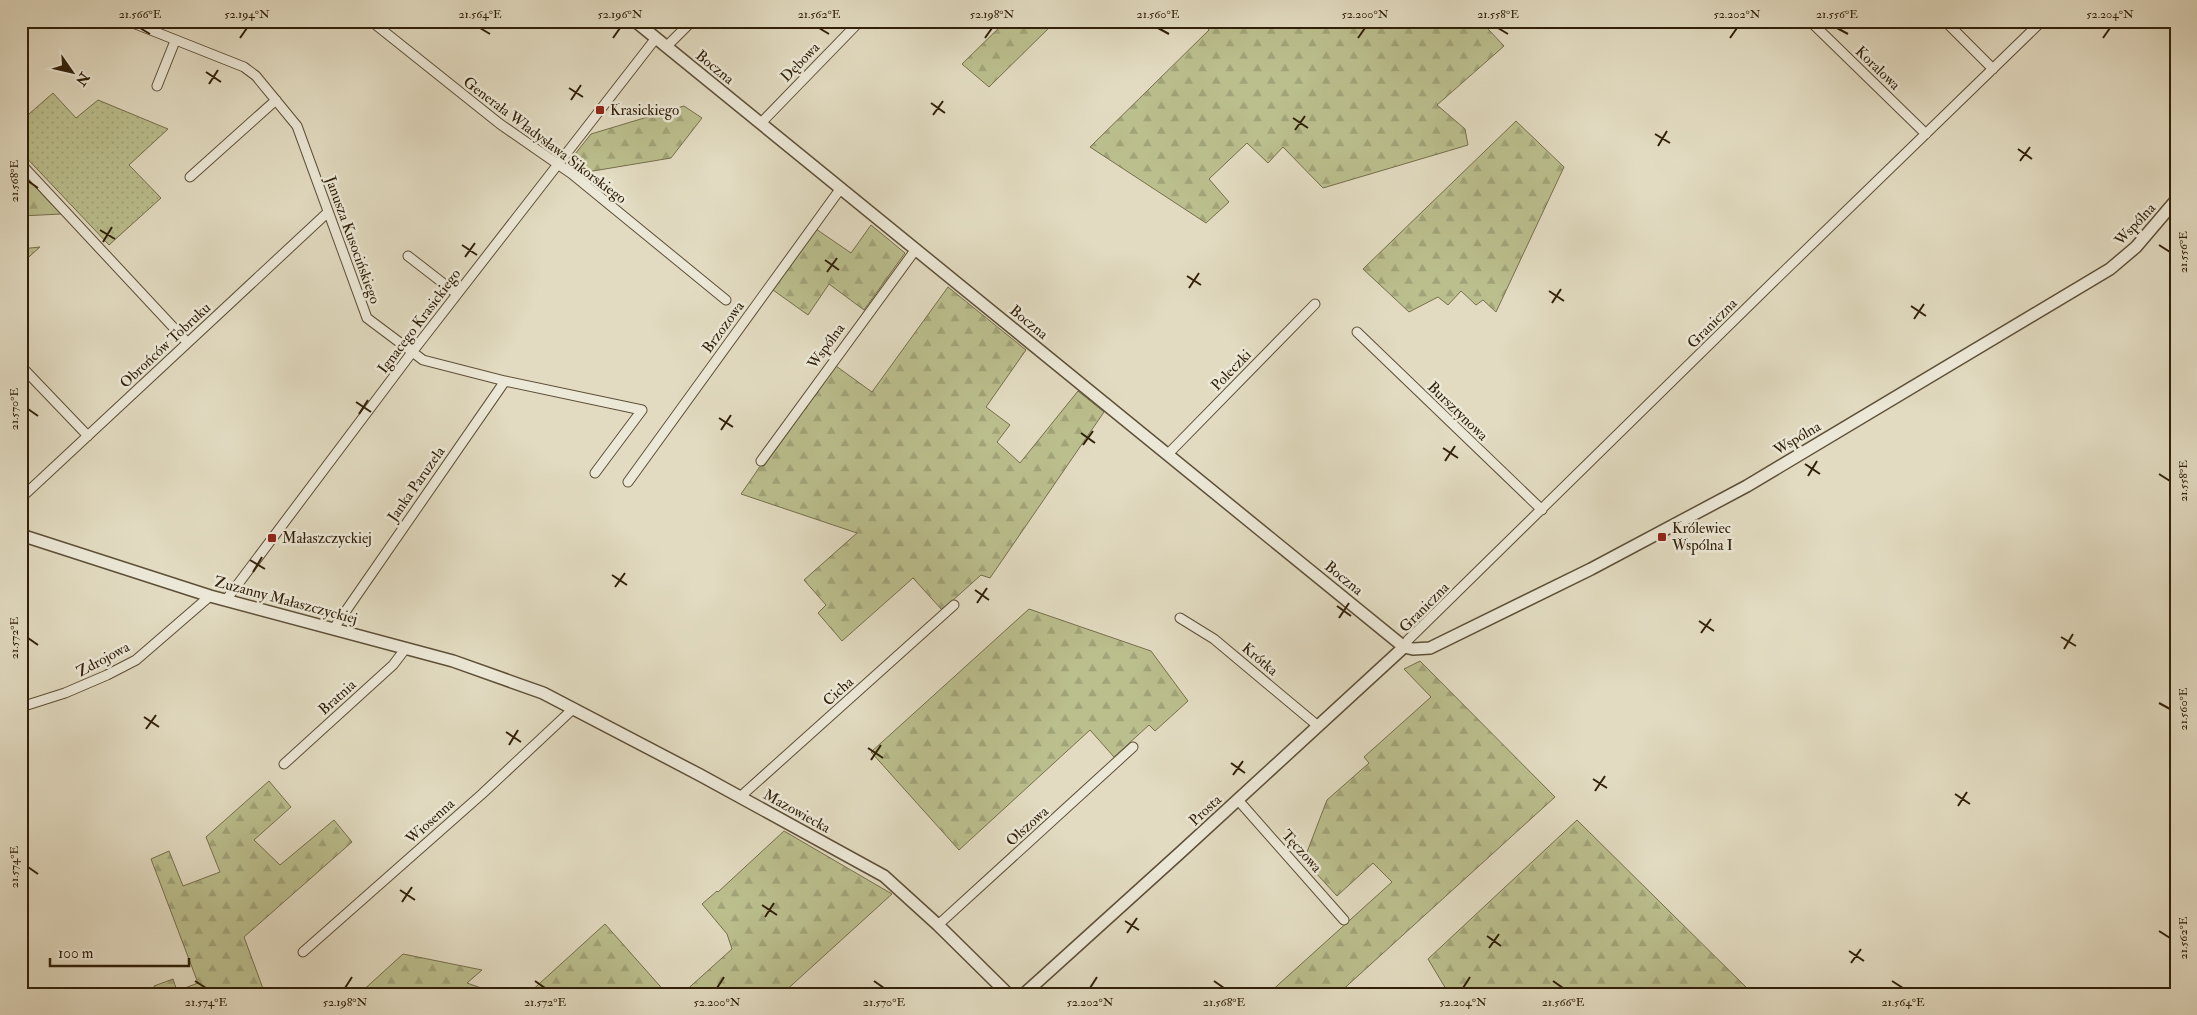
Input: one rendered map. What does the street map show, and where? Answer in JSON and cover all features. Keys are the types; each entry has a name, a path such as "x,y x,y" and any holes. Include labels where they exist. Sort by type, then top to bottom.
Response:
{"street":[{"name":"Janusza Kusocińskiego","path":"128,21 244,68 256,76 276,100 296,126 327,213 350,267 367,318 423,360 505,381 642,410 596,473"},
{"name":"Generała Władysława Sikorskiego","path":"372,21 500,124 558,164 726,300"},
{"path":"666,47 692,21"},
{"name":"Dębowa","path":"761,123 860,21"},
{"name":"Koralowa","path":"1810,21 1926,134"},
{"path":"1946,21 1993,68"},
{"name":"Graniczna","path":"1404,647 1408,640 2042,21"},
{"name":"Boczna","path":"641,23 666,47 1404,647"},
{"name":"Ignacego Krasickiego","path":"226,600 413,351 656,38"},
{"path":"157,86 175,41"},
{"path":"190,177 276,100"},
{"path":"21,164 187,342"},
{"name":"Brzozowa","path":"628,482 841,188"},
{"name":"Wspólna","path":"1404,647 1413,649 1430,648 1591,569 1747,486 2110,269 2136,247 2176,200"},
{"name":"Obrońców Tobruku","path":"21,498 327,213"},
{"name":"Wspólna","path":"761,461 916,249"},
{"path":"408,256 457,294"},
{"name":"Poleczki","path":"1168,454 1315,304"},
{"name":"Bursztynowa","path":"1357,332 1542,510"},
{"path":"21,366 88,436"},
{"name":"Janka Paruzela","path":"334,628 505,381"},
{"name":"Zuzanny Małaszczyckiej","path":"21,534 210,596 453,661 543,694"},
{"name":"Zdrojowa","path":"21,707 65,693 136,660 210,596"},
{"name":"Cicha","path":"740,797 954,605"},
{"name":"Krótka","path":"1180,618 1214,639 1318,726"},
{"name":"Prosta","path":"1024,994 1404,647"},
{"name":"Bratnia","path":"284,764 393,665 406,648"},
{"name":"Mazowiecka","path":"543,694 574,708 884,876 938,925 1008,994"},
{"name":"Wiosenna","path":"302,952 482,794 574,708"},
{"name":"Olszowa","path":"938,925 1133,748"},
{"name":"Tęczowa","path":"1238,800 1344,920"}],"green space":[{"path":"1006,21 1056,21 989,87 962,64"},
{"path":"1201,21 1494,21 1487,28 1504,46 1437,105 1465,129 1468,145 1323,188 1283,147 1268,163 1247,143 1209,179 1229,202 1206,223 1090,147 1209,30"},
{"path":"53,93 76,118 98,100 168,129 129,165 161,198 109,245 21,152 21,121"},
{"path":"684,106 702,118 671,158 581,173 572,165 571,159 591,134"},
{"path":"1516,121 1564,167 1496,312 1483,300 1476,305 1461,291 1448,305 1438,297 1409,312 1363,269"},
{"path":"21,172 61,214 21,216"},
{"path":"871,225 905,253 864,310 829,284 808,315 773,290 816,229 851,253"},
{"path":"40,247 21,264 21,249"},
{"path":"948,287 1026,350 986,407 1010,425 997,442 1020,463 1078,391 1104,412 990,578 981,575 942,610 913,578 842,641 818,613 826,605 804,580 857,533 741,494 761,465 764,466 836,366 872,392"},
{"path":"1029,609 1151,651 1188,701 1155,731 1149,725 1114,757 1090,730 959,850 871,752"},
{"path":"1420,661 1555,797 1338,994 1268,994 1392,882 1373,863 1337,896 1304,860 1327,800 1369,763 1364,757 1431,697 1404,669"},
{"path":"269,781 291,807 254,840 280,865 334,820 352,842 244,937 265,994 157,994 154,986 173,979 177,991 198,983 151,859 169,851 183,886 220,872 206,837"},
{"path":"1577,820 1753,994 1449,994 1428,959"},
{"path":"784,831 892,894 782,994 682,994 732,949 727,934 702,904 718,892"},
{"path":"605,924 667,994 528,994 595,933"},
{"path":"403,954 482,970 467,983 498,994 359,994"}],"waterway":[{"path":"661,28 668,21"}],"place":[{"name":"Krasickiego","path":"600,110"},
{"name":"Królewiec Wspólna I","path":"1662,537"},
{"name":"Małaszczyckiej","path":"272,538"}]}
